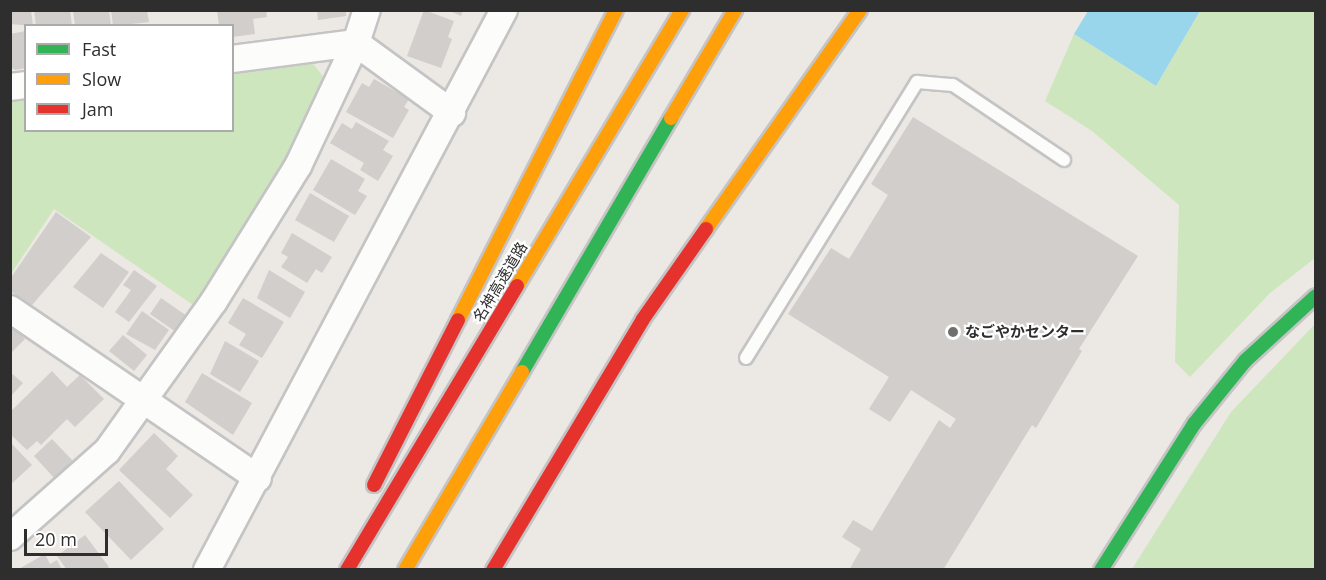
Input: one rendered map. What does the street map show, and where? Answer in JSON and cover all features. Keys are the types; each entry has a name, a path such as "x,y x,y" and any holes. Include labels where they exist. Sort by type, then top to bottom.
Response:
{"main road":[{"path":"368,496 616,10"},
{"name":"名神高速道路","path":"346,570 682,10"},
{"path":"405,570 735,10"},
{"path":"493,570 643,319 860,10"},
{"path":"1101,570 1194,424 1245,361 1316,296"}],"street":[{"path":"10,537 107,451 214,301 298,166 356,43 367,10"},
{"path":"207,570 452,113 504,10"},
{"path":"234,59 356,43 452,113"},
{"path":"10,309 145,398 258,478"}],"lane":[{"path":"746,358 917,82 953,85 1064,160"}],"green space":[{"path":"1200,11 1315,11 1315,258 1270,293 1190,377 1175,362 1179,205 1092,131 1045,101 1074,34 1156,86"},
{"path":"311,61 325,79 296,141 243,236 196,307 54,209 11,274 11,100 24,98 24,132 234,132 234,71"},
{"path":"1315,324 1315,569 1132,569 1231,412"}],"water":[{"path":"1088,11 1200,11 1156,86 1074,34"}],"building":[{"path":"10,10 31,10 33,24 10,24"},
{"path":"34,10 70,10 72,24 36,24"},
{"path":"73,10 109,10 111,24 75,24"},
{"path":"111,10 147,10 149,22 113,24"},
{"path":"217,10 266,10 267,17 253,19 255,34 234,37 234,24 219,24"},
{"path":"317,10 346,10 346,16 318,20"},
{"path":"424,10 454,21 448,37 452,39 441,68 407,56"},
{"path":"448,10 463,10 461,16"},
{"path":"24,31 24,68 15,70 10,67 10,34"},
{"path":"374,79 409,99 404,107 409,110 393,138 346,112 362,83 369,87"},
{"name":"なごやかセンター","path":"913,117 1138,256 1079,349 1082,351 1036,428 1032,425 943,570 849,570 861,549 842,537 853,520 872,531 939,420 950,428 956,419 911,390 890,422 869,409 889,377 788,314 831,248 849,259 888,195 871,184"},
{"path":"356,122 389,141 383,150 393,156 378,181 360,170 364,163 330,143 342,123 352,129"},
{"path":"331,159 365,179 358,191 367,196 355,215 313,190"},
{"path":"310,193 349,216 334,242 295,220"},
{"path":"56,212 91,237 32,305 10,291 10,279"},
{"path":"292,233 332,257 322,273 316,269 307,283 281,267 288,257 281,253"},
{"path":"101,253 129,272 103,308 73,287"},
{"path":"134,270 157,286 129,322 115,312 131,290 123,285"},
{"path":"269,270 305,292 290,318 257,298"},
{"path":"161,298 187,316 176,332 150,314"},
{"path":"243,298 284,322 262,358 239,345 246,334 228,323"},
{"path":"142,311 169,330 155,350 126,334"},
{"path":"10,325 25,339 10,354"},
{"path":"123,335 147,355 134,371 109,351"},
{"path":"225,341 259,361 240,392 210,374"},
{"path":"52,371 67,387 80,375 104,399 75,427 67,419 41,445 37,441 27,450 10,434 10,412"},
{"path":"10,372 23,383 10,397"},
{"path":"202,373 252,403 233,435 185,402"},
{"path":"154,433 178,456 166,469 193,495 170,518 119,470"},
{"path":"52,439 74,462 56,480 34,456"},
{"path":"10,442 32,465 10,485"},
{"path":"119,481 164,529 131,560 85,512"},
{"path":"85,535 109,567 106,570 67,570 57,556"},
{"path":"45,554 50,564 57,560 62,570 17,570"}],"traffic: fast":[{"path":"522,372 671,118"},
{"path":"1101,570 1194,424 1245,361 1316,296"}],"traffic: slow":[{"path":"458,320 616,10"},
{"path":"517,286 682,10"},
{"path":"671,118 735,10"},
{"path":"706,229 860,10"},
{"path":"405,570 522,372"}],"traffic: jam":[{"path":"493,570 643,319 706,229"},
{"path":"347,570 517,286"},
{"path":"374,485 458,320"}],"place":[{"name":"なごやかセンター","path":"953,332"}]}
